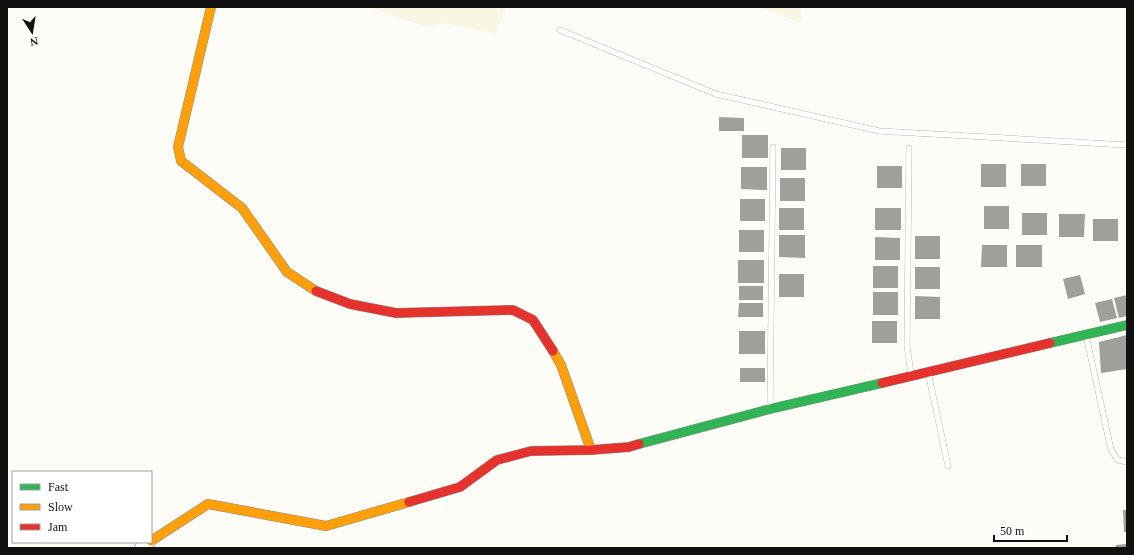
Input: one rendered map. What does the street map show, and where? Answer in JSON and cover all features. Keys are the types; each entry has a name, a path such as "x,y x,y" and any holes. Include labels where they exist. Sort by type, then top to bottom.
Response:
{"street":[{"path":"211,7 178,147 182,161 242,208 287,272 314,290 350,304 396,314 513,310 533,320 561,365 591,450"},
{"path":"152,541 208,504 326,526 460,487 496,460 531,451 591,450 629,447 770,409 1127,325"}],"lane":[{"path":"560,30 716,94 879,131 1127,144"},
{"path":"770,409 773,147"},
{"path":"908,148 907,346 912,376"},
{"path":"1086,335 1111,450 1118,460 1127,462"},
{"path":"928,372 948,466"}],"shaded area":[{"path":"369,7 506,7 496,33 441,23 426,27"},
{"path":"760,7 801,7 801,23"}],"building":[{"path":"719,117 744,118 744,131 719,131"},
{"path":"742,135 768,135 768,158 742,158"},
{"path":"781,148 806,148 806,170 781,170"},
{"path":"981,164 1006,164 1006,187 981,187"},
{"path":"1021,164 1046,164 1046,186 1021,186"},
{"path":"877,166 902,166 902,188 877,188"},
{"path":"741,167 767,167 767,190 741,189"},
{"path":"780,178 805,178 805,201 780,201"},
{"path":"740,199 765,199 765,221 740,221"},
{"path":"984,206 1009,206 1009,229 984,229"},
{"path":"779,208 804,208 804,230 779,230"},
{"path":"875,208 901,208 901,230 875,230"},
{"path":"1022,213 1047,213 1047,235 1022,235"},
{"path":"1059,214 1085,214 1084,237 1059,237"},
{"path":"1093,219 1118,219 1118,241 1093,241"},
{"path":"739,230 764,230 764,252 739,252"},
{"path":"779,235 805,235 805,258 779,257"},
{"path":"915,236 940,236 940,259 915,259"},
{"path":"875,237 900,238 900,260 875,260"},
{"path":"982,245 1007,245 1007,267 981,267"},
{"path":"1016,245 1042,245 1042,267 1016,267"},
{"path":"738,260 764,260 764,283 738,283"},
{"path":"873,266 898,266 898,288 873,288"},
{"path":"915,267 940,267 940,289 915,289"},
{"path":"779,274 804,274 804,297 779,297"},
{"path":"1080,275 1085,294 1068,299 1063,279"},
{"path":"739,286 763,286 763,300 739,300"},
{"path":"873,292 898,292 898,315 873,315"},
{"path":"1127,295 1127,316 1119,318 1114,298"},
{"path":"915,296 940,297 940,319 915,319"},
{"path":"1112,299 1117,318 1100,322 1095,303"},
{"path":"739,303 763,303 763,317 738,317"},
{"path":"872,321 897,321 897,343 872,343"},
{"path":"739,331 765,331 765,354 739,354"},
{"path":"1127,335 1127,369 1101,373 1099,342"},
{"path":"740,368 765,368 765,382 740,382"},
{"path":"1123,510 1127,510 1127,532 1124,532"},
{"path":"1127,544 1127,548 1116,548 1116,545"}],"traffic: fast":[{"path":"1050,343 1127,325"},
{"path":"639,444 770,409 882,383"}],"traffic: slow":[{"path":"211,7 178,147 181,161 242,208 287,272 316,291"},
{"path":"553,351 561,365 591,450"},
{"path":"152,540 208,504 326,526 409,502"}],"traffic: jam":[{"path":"316,291 350,304 396,313 513,310 533,320 553,351"},
{"path":"882,383 1050,343"},
{"path":"409,502 460,487 497,460 531,451 591,450 629,447 639,444"}]}
